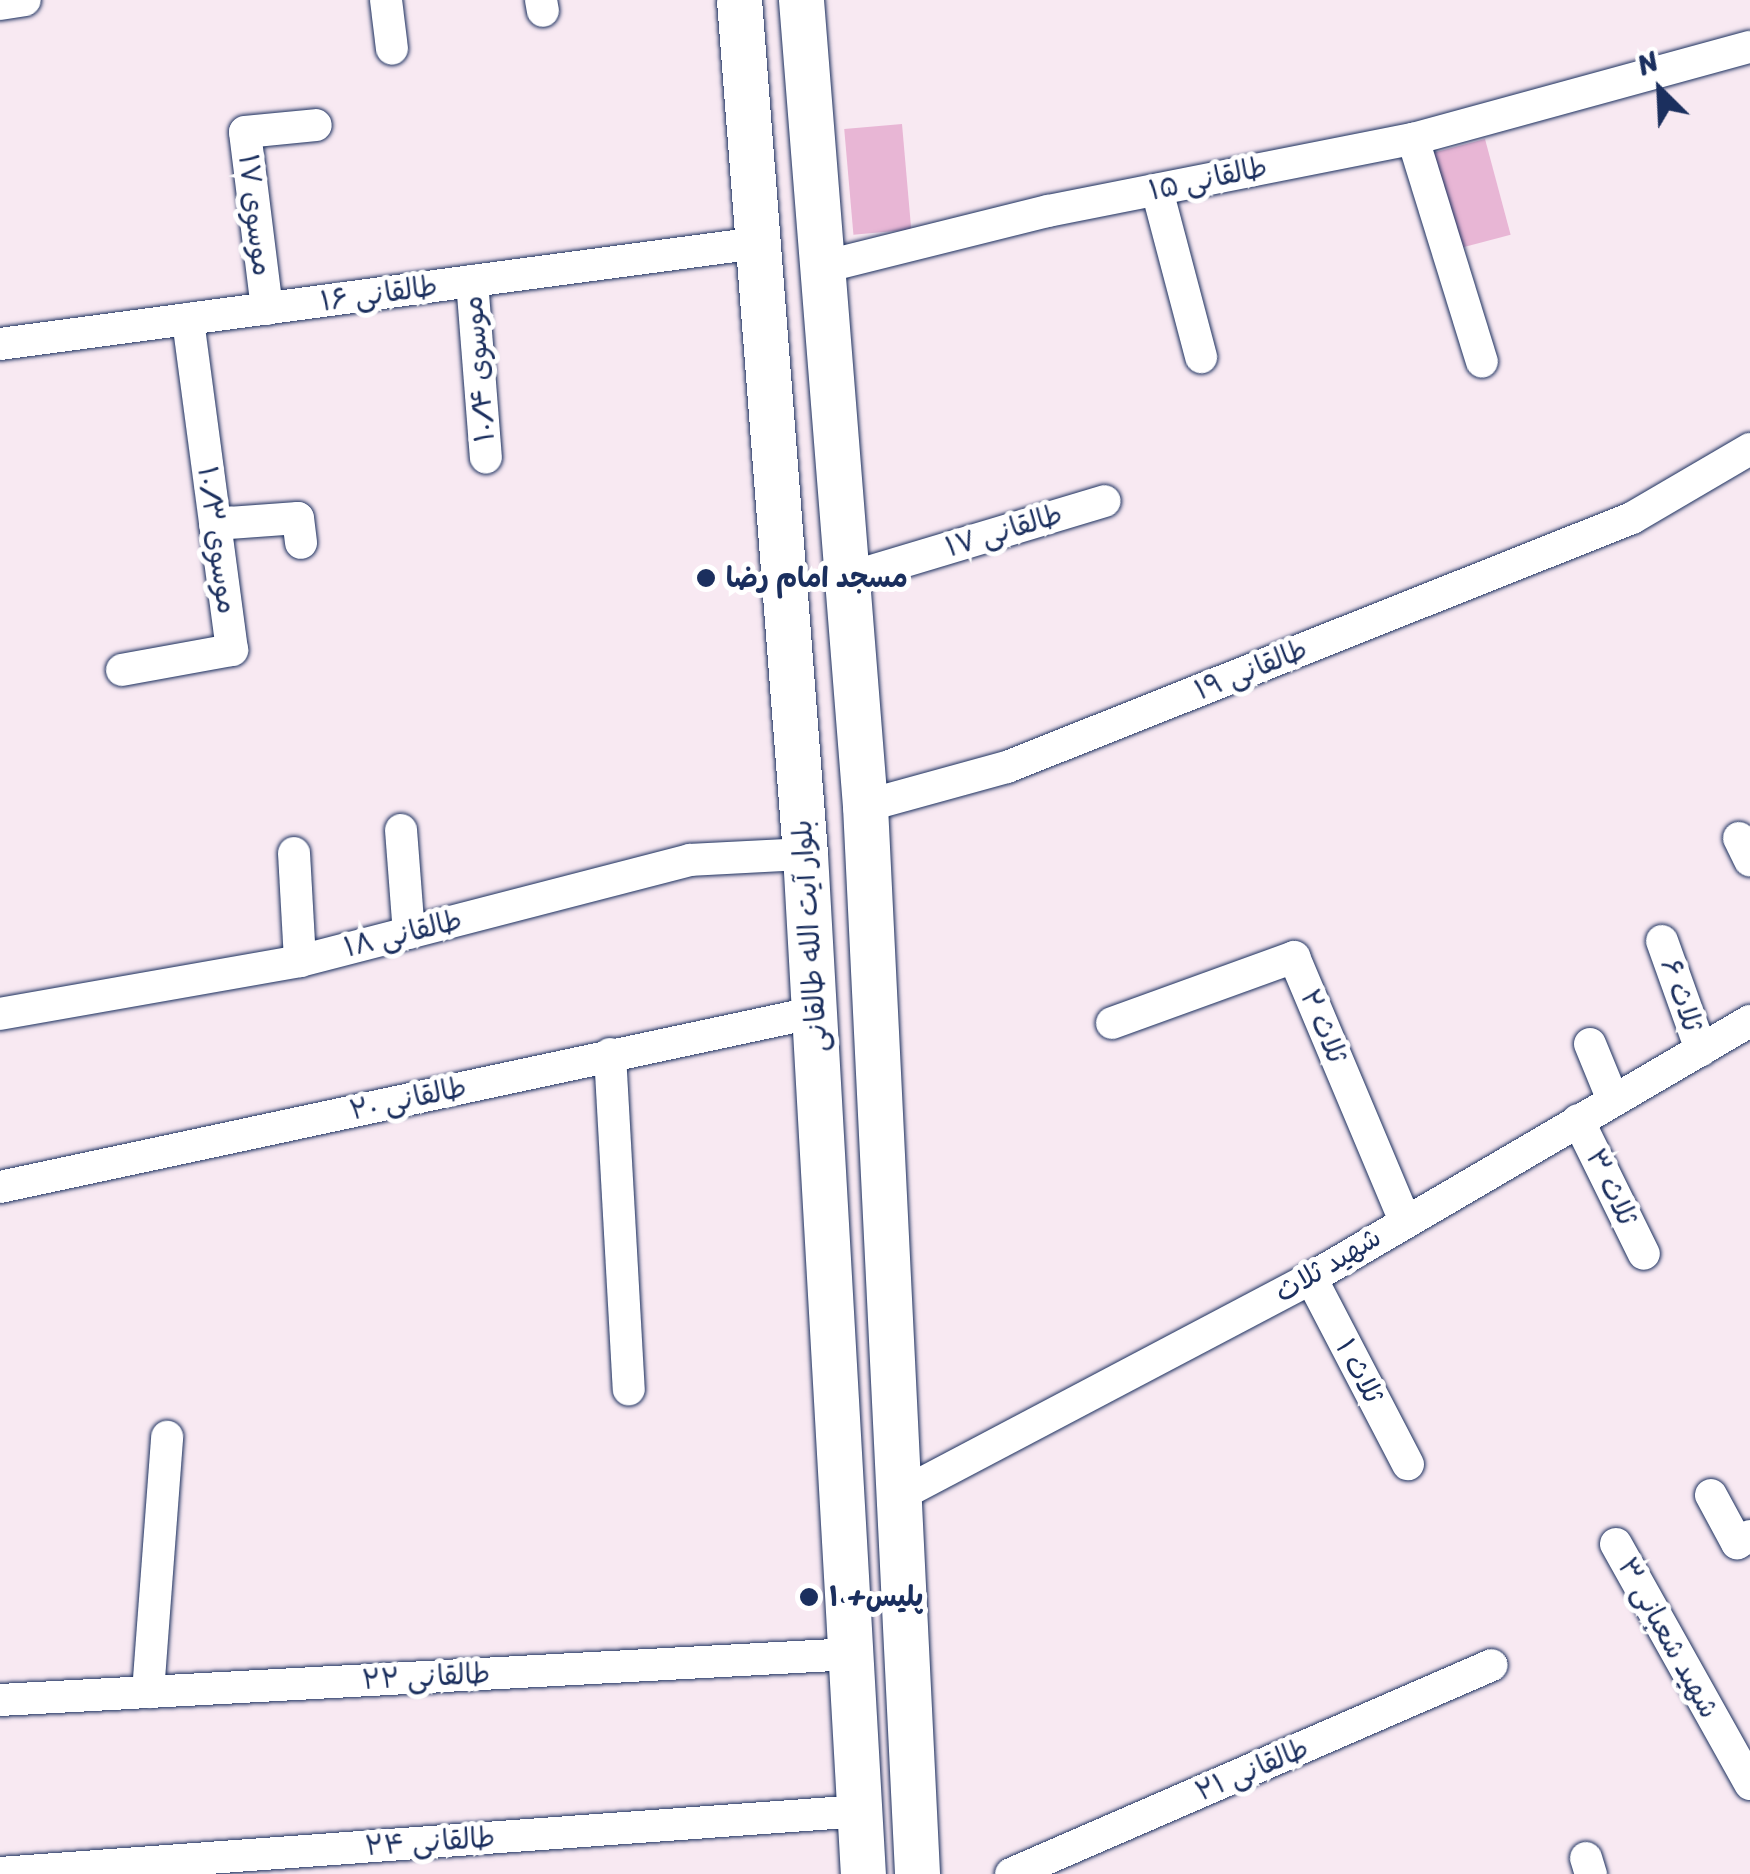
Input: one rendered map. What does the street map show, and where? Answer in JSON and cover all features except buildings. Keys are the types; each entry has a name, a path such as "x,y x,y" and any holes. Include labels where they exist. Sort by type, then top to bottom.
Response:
{"main road":[{"name":"بلوار آیت الله طالقانی","path":"739,0 816,1012 864,1874"},
{"path":"801,0 864,806 917,1874"},
{"path":"844,1502 898,1496"}],"street":[{"path":"0,4 25,0"},
{"path":"386,0 392,49"},
{"name":"طالقانی ۱۵","path":"823,267 1157,190 1413,138 1750,47"},
{"name":"موسوی ۱۷","path":"267,308 245,132 316,125"},
{"path":"1413,138 1482,362"},
{"path":"1157,190 1201,357"},
{"name":"طالقانی ۱۶","path":"0,344 757,243"},
{"name":"موسوی ۱۰/۴","path":"472,281 486,457"},
{"name":"موسوی ۱۰/۳","path":"122,670 232,650 188,319"},
{"name":"طالقانی ۱۹","path":"864,806 1007,767 1632,518 1750,449"},
{"name":"طالقانی ۱۷","path":"846,580 1105,501"},
{"path":"215,524 298,518 301,544"},
{"path":"401,830 409,933"},
{"path":"294,853 300,961"},
{"name":"طالقانی ۱۸","path":"0,1014 300,961 690,860 805,854"},
{"name":"ثلاث ۶","path":"1662,941 1700,1050"},
{"name":"ثلاث ۲","path":"1112,1023 1294,957 1404,1219"},
{"name":"طالقانی ۲۰","path":"0,1187 816,1012"},
{"name":"شهید ثلاث","path":"898,1496 1311,1278 1404,1219 1750,1021"},
{"path":"1590,1044 1613,1100"},
{"path":"610,1054 629,1389"},
{"name":"ثلاث ۳","path":"1578,1120 1644,1254"},
{"name":"ثلاث ۱","path":"1311,1278 1408,1464"},
{"path":"148,1692 167,1437"},
{"path":"1711,1495 1737,1543 1750,1536"},
{"name":"شهید شعبانی ۳","path":"1616,1544 1750,1784"},
{"name":"طالقانی ۲۲","path":"0,1700 851,1654"},
{"name":"طالقانی ۲۱","path":"1011,1874 1492,1665"},
{"name":"طالقانی ۲۴","path":"0,1873 860,1811"}],"place":[{"name":"مسجد امام رضا","path":"706,578"},
{"name":"پلیس+۱۰","path":"809,1597"}]}
